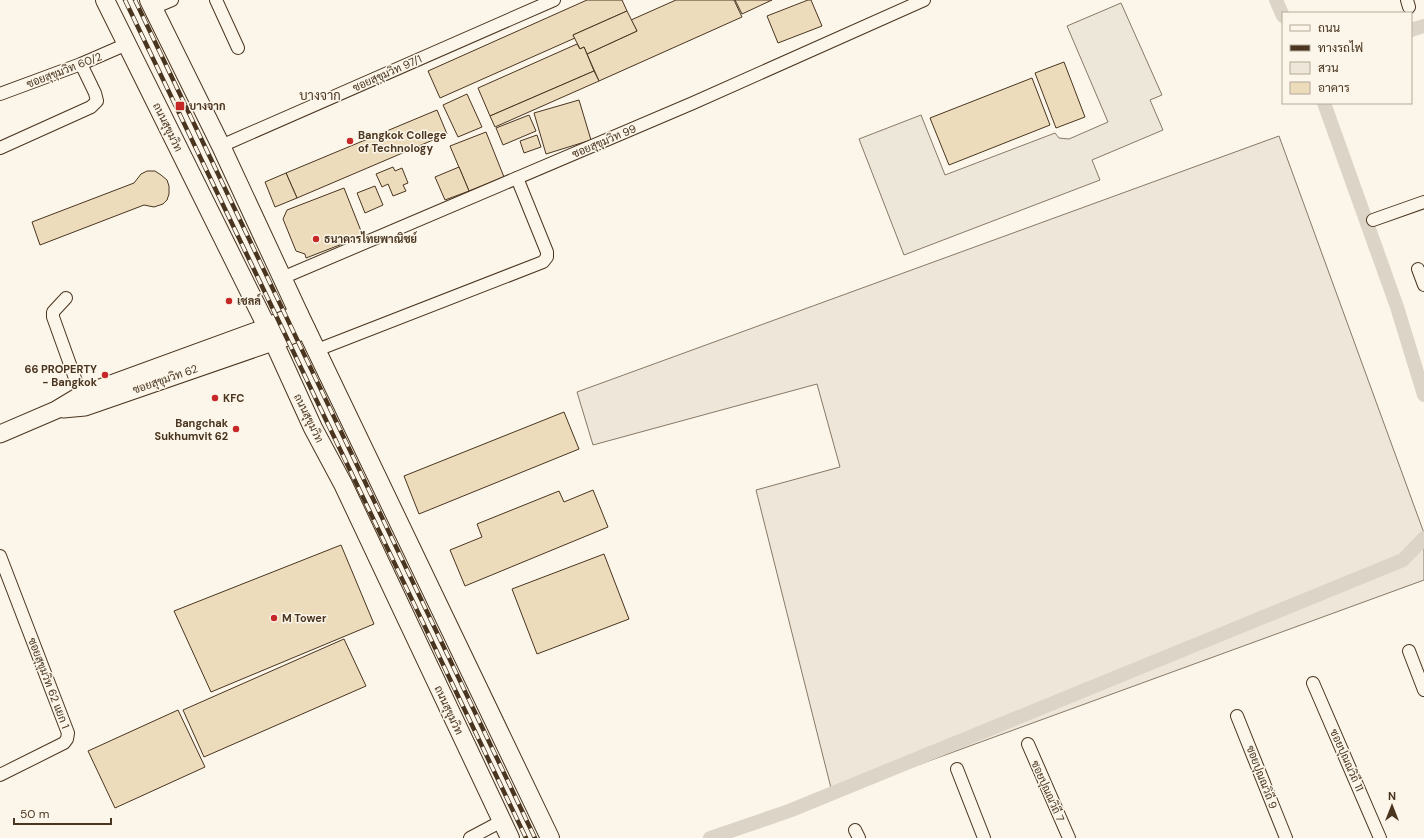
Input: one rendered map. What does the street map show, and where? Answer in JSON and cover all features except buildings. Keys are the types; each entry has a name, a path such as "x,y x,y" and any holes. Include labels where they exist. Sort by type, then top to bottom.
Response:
{"main road":[{"name":"ถนนสุขุมวิท","path":"105,0 270,334 313,428 344,484 510,838"},
{"path":"151,4 221,146 282,278 550,838"},
{"path":"270,334 303,321"}],"street":[{"path":"151,4 172,0"},
{"path":"216,0 238,48"},
{"name":"ซอยสุขุมวิท 97/1","path":"221,146 554,0"},
{"name":"ซอยสุขุมวิท 99","path":"282,278 693,103 924,0"},
{"name":"ซอยสุขุมวิท 60/2","path":"0,94 81,64 127,44"},
{"path":"0,148 91,107 96,101 95,93 81,64"},
{"path":"317,350 543,262 547,257 547,252 517,178"},
{"path":"1373,220 1424,202"},
{"path":"1418,269 1424,286"},
{"path":"66,298 53,312 53,317 81,395"},
{"name":"ซอยสุขุมวิท 62","path":"0,434 56,410 81,395 270,334"},
{"name":"ซอยสุขุมวิท 62","path":"56,410 84,407 270,334"},
{"name":"ซอยสุขุมวิท 62 แยก 1","path":"0,556 68,733 67,739 64,743 0,775"},
{"path":"1409,651 1424,690"},
{"name":"ซอยปุณณวิถี 11","path":"1314,683 1380,838"},
{"name":"ซอยปุณณวิถี 9","path":"1237,716 1286,838"},
{"name":"ซอยปุณณวิถี 7","path":"1028,744 1069,838"},
{"path":"957,769 984,838"},
{"path":"470,838 502,821"}],"green space":[{"path":"1279,136 1424,533 1424,580 833,796 756,490 840,467 817,384 593,445 577,392"}],"shaded area":[{"path":"1121,3 1162,95 1150,100 1163,130 1092,160 1100,180 904,255 859,139 921,115 945,175 1055,133 1059,138 1069,139 1108,122 1067,26"}],"waterway":[{"path":"1276,0 1282,14"},
{"path":"1412,30 1424,26"},
{"path":"1324,104 1397,307 1424,395"},
{"path":"710,838 789,811 1403,560 1424,538"}],"railway":[{"path":"125,0 526,838"},
{"path":"135,0 535,838"}],"place":[{"name":"บางจาก","path":"180,106"},
{"name":"Bangkok College of Technology","path":"350,141"},
{"name":"ธนาคารไทยพาณิชย์","path":"316,239"},
{"name":"เชลล์","path":"229,301"},
{"name":"66 PROPERTY - Bangkok","path":"105,375"},
{"name":"KFC","path":"215,398"},
{"name":"Bangchak Sukhumvit 62","path":"236,429"},
{"name":"M Tower","path":"274,618"}],"district":[{"name":"บางจาก","path":"320,95"}]}
